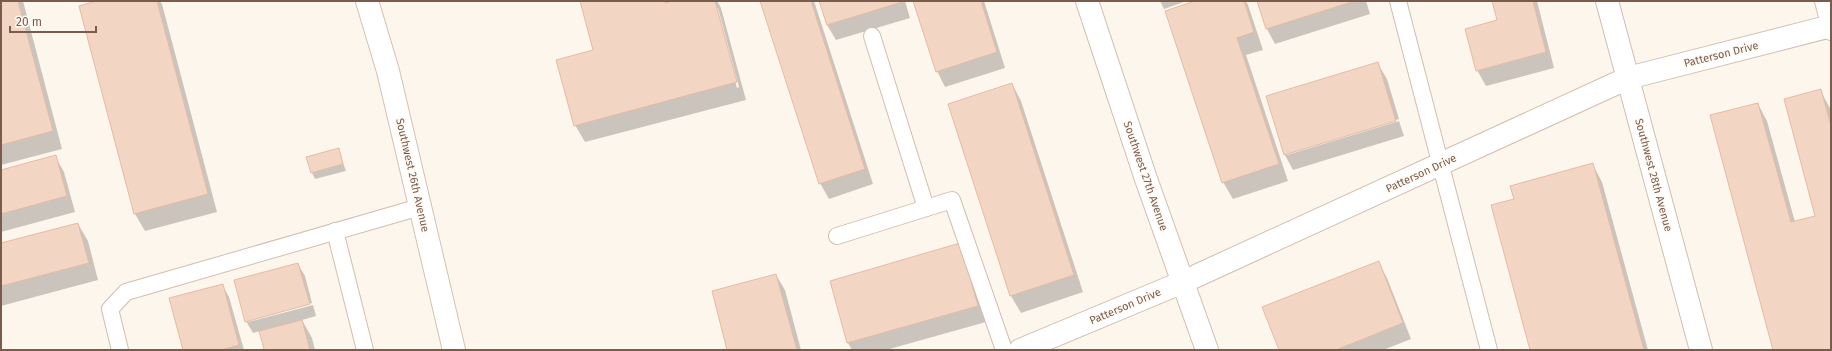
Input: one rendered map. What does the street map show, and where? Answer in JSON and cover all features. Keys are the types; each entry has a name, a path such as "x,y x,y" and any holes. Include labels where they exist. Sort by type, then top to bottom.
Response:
{"street":[{"name":"Southwest 26th Avenue","path":"367,1 388,71 454,350"},
{"name":"Southwest 27th Avenue","path":"1087,1 1146,179 1206,350"},
{"name":"Southwest 28th Avenue","path":"1607,1 1701,350"},
{"name":"Patterson Drive","path":"1020,350 1183,282 1628,78 1830,28"}],"lane":[{"path":"1398,1 1489,350"},
{"path":"1823,1 1830,28"},
{"path":"872,36 926,208"},
{"path":"837,236 952,200 1004,350"},
{"path":"120,350 110,309 126,292 420,207"},
{"path":"335,231 365,350"}],"building":[{"path":"1,1 18,1 53,131 1,145"},
{"path":"96,1 157,1 208,194 134,214 79,6"},
{"path":"580,1 665,1 665,3 672,1 715,1 737,82 574,126 556,60 593,50"},
{"path":"760,1 811,1 865,169 819,184"},
{"path":"819,1 901,1 902,2 827,25"},
{"path":"913,1 981,1 997,52 936,72"},
{"path":"1195,1 1244,1 1254,32 1237,38 1279,164 1222,183 1165,11"},
{"path":"1257,1 1355,1 1266,29"},
{"path":"1492,1 1533,1 1546,52 1476,71 1465,29 1497,20"},
{"path":"1378,62 1396,121 1284,155 1266,96"},
{"path":"1012,83 1074,275 1010,296 948,104"},
{"path":"1821,89 1831,126 1831,350 1773,350 1710,115 1758,103 1791,222 1815,216 1784,99"},
{"path":"339,148 343,164 311,173 306,157"},
{"path":"56,155 67,196 1,214 1,170"},
{"path":"1593,163 1644,350 1530,350 1491,205 1514,199 1510,186"},
{"path":"78,223 89,263 1,286 1,243"},
{"path":"960,243 978,306 847,343 830,281"},
{"path":"1379,261 1403,323 1336,350 1279,350 1262,307"},
{"path":"298,263 310,304 245,322 234,280"},
{"path":"776,274 797,350 727,350 712,291"},
{"path":"223,284 239,345 221,350 183,350 169,298"},
{"path":"302,320 310,350 259,350 264,349 259,331"}]}
